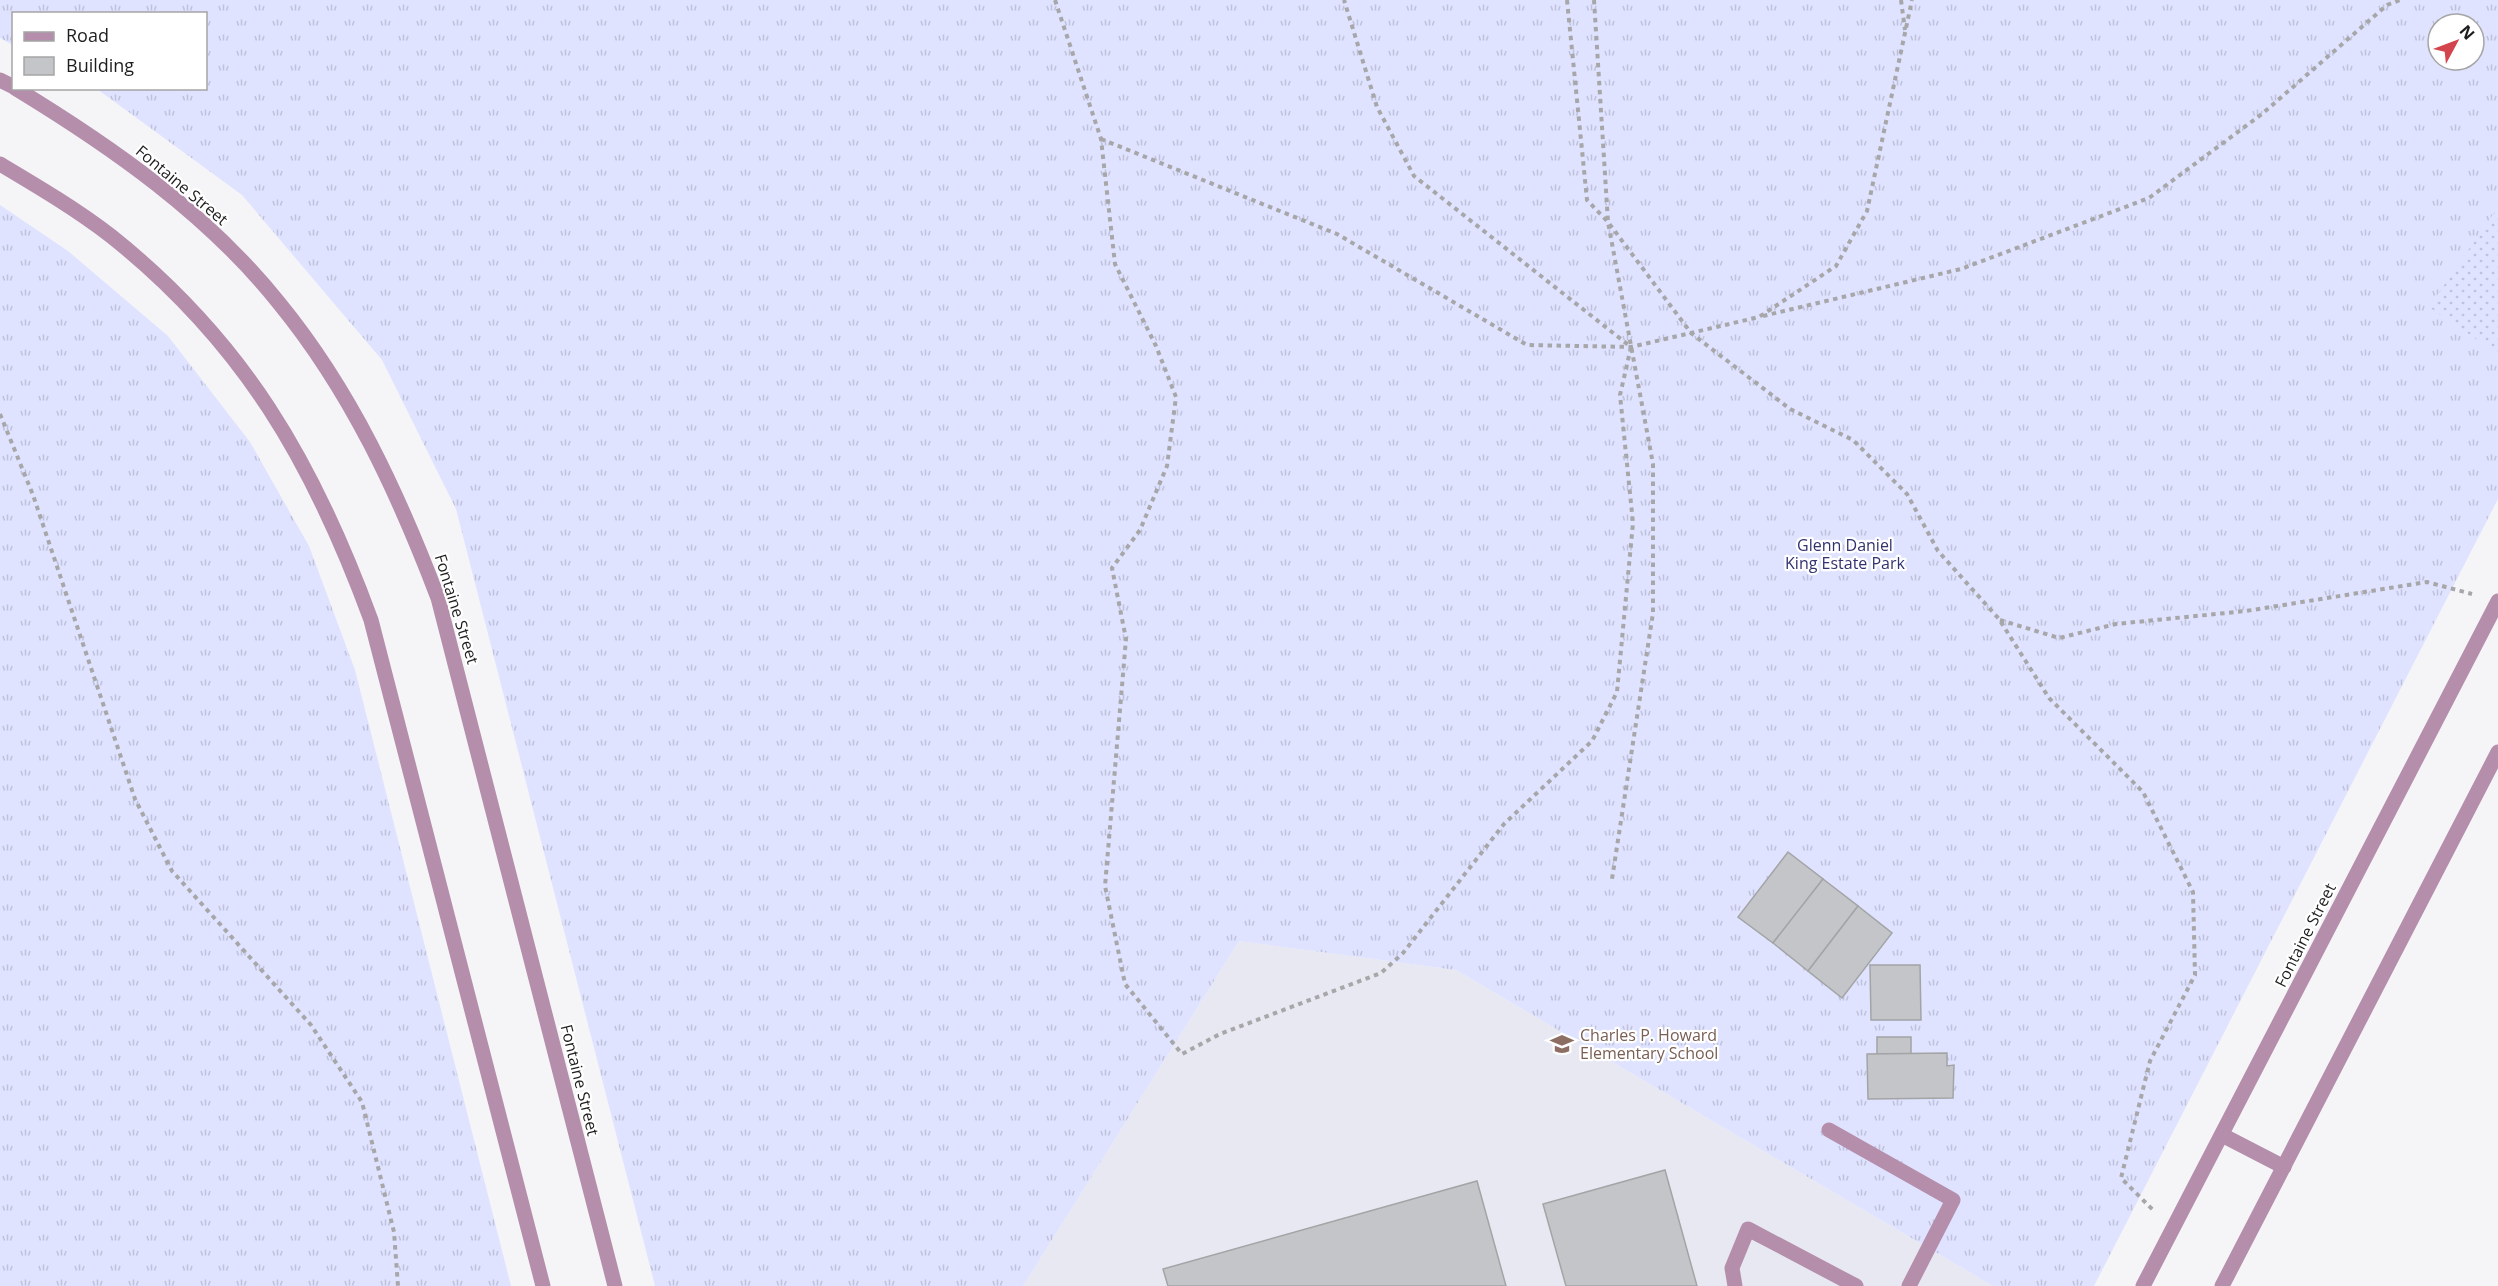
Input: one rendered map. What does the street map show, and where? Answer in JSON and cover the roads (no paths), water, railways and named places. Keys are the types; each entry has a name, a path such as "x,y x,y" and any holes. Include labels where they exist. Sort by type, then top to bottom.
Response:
{"street":[{"name":"Fontaine Street","path":"17,90 86,132 146,175 219,239 279,302 330,371 372,445 408,519 438,598 615,1286"},
{"path":"0,164 110,236 171,289 225,346 271,409 311,478 344,546 371,620 543,1286"},
{"name":"Fontaine Street","path":"2143,1286 2498,601"},
{"path":"2222,1286 2498,752"},
{"path":"1829,1130 1953,1200 1908,1286"},
{"path":"2222,1135 2284,1167"},
{"path":"1735,1286 1732,1268 1748,1229 1856,1286"}],"place":[{"name":"Charles P. Howard Elementary School","path":"1562,1044"}],"park label":[{"name":"Glenn Daniel King Estate Park","path":"1845,554"}]}
